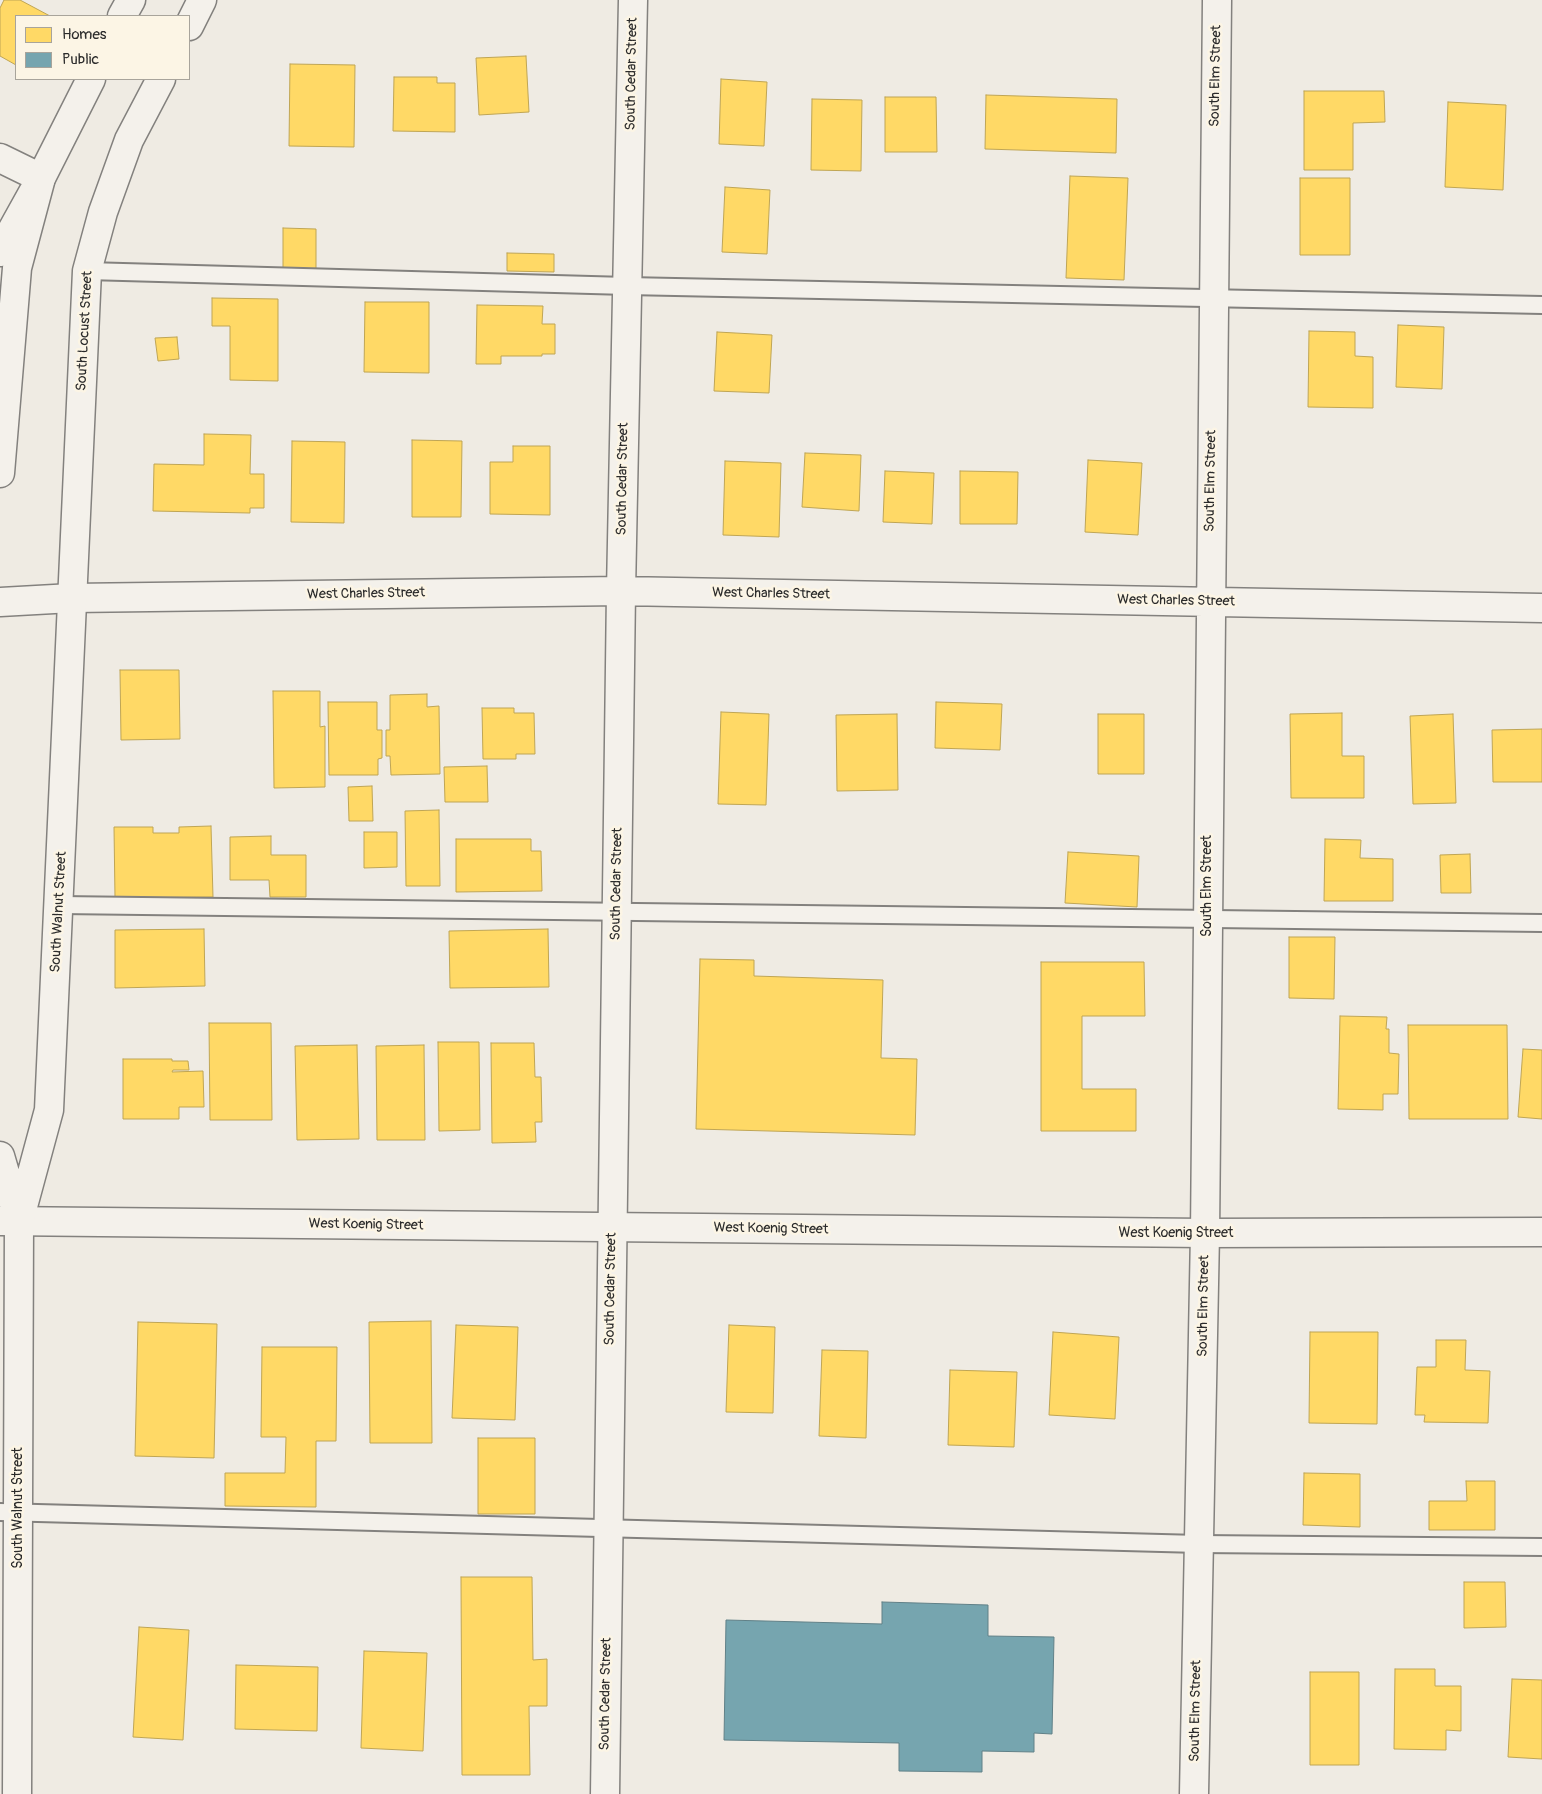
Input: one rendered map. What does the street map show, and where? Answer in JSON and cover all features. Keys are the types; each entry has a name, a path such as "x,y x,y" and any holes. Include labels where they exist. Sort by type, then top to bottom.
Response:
{"street":[{"path":"123,15 131,0"},
{"path":"190,24 202,0"},
{"name":"South Cedar Street","path":"605,1781 621,591 633,0"},
{"name":"South Elm Street","path":"1194,1783 1205,1233 1217,0"},
{"path":"0,252 41,178 90,80"},
{"name":"South Locust Street","path":"72,598 87,270 103,212 129,140 160,80"},
{"path":"0,158 41,178"},
{"path":"0,473 17,268 41,178"},
{"name":"West Charles Street","path":"0,602 72,598 621,591 1542,608"},
{"name":"South Walnut Street","path":"10,1221 49,1110 60,905 72,598"},
{"name":"South Walnut Street","path":"0,1156 10,1221 9,1512 17,1794"},
{"name":"West Koenig Street","path":"10,1221 1205,1233 1542,1232"}],"lane":[{"path":"87,270 628,286 1542,305"},
{"path":"60,905 1542,923"},
{"path":"9,1512 1199,1544 1542,1547"}],"building: Homes":[{"path":"4,0 20,0 48,15 15,15 15,64 0,56 0,8"},
{"path":"526,56 529,112 479,115 476,58"},
{"path":"290,64 355,65 354,147 289,146"},
{"path":"394,77 437,77 437,83 455,83 455,132 393,131"},
{"path":"721,79 767,82 764,146 719,144"},
{"path":"1304,91 1384,91 1385,122 1353,123 1353,170 1304,170"},
{"path":"986,95 1117,99 1116,153 985,149"},
{"path":"885,97 936,97 937,152 885,152"},
{"path":"812,99 862,100 861,171 811,170"},
{"path":"1448,102 1506,105 1503,190 1445,187"},
{"path":"1070,176 1128,178 1124,280 1066,278"},
{"path":"1300,178 1350,178 1350,255 1300,255"},
{"path":"725,187 770,190 767,254 722,252"},
{"path":"283,228 316,229 316,270 283,269"},
{"path":"507,253 554,254 554,272 507,271"},
{"path":"212,298 278,299 278,381 230,380 230,326 212,326"},
{"path":"365,302 429,302 429,373 364,372"},
{"path":"477,305 543,306 542,324 555,324 555,354 542,354 542,356 501,356 501,364 476,364"},
{"path":"1398,325 1444,327 1442,389 1396,387"},
{"path":"1309,331 1355,332 1355,356 1373,357 1373,408 1308,407"},
{"path":"717,332 772,335 769,393 714,391"},
{"path":"177,337 179,359 158,361 155,338"},
{"path":"204,434 251,435 250,474 264,474 264,508 250,508 250,513 153,511 154,464 204,465"},
{"path":"412,440 462,441 461,517 412,517"},
{"path":"292,441 345,442 344,523 291,522"},
{"path":"513,446 550,446 550,515 490,514 490,462 513,462"},
{"path":"805,453 861,455 859,511 802,507"},
{"path":"1088,460 1142,463 1138,535 1085,532"},
{"path":"725,461 781,463 779,537 723,535"},
{"path":"885,471 934,473 932,524 883,522"},
{"path":"960,471 1018,472 1017,524 960,524"},
{"path":"120,670 179,670 180,739 121,740"},
{"path":"273,691 320,691 320,727 325,726 325,787 274,788"},
{"path":"427,694 427,707 439,706 440,774 391,775 390,756 386,756 386,730 390,730 390,695"},
{"path":"328,702 377,702 377,730 382,730 382,758 378,759 378,775 329,775"},
{"path":"936,702 1002,704 1000,750 935,748"},
{"path":"482,708 514,708 514,713 534,713 535,754 516,754 516,759 483,759"},
{"path":"721,712 769,714 766,805 718,804"},
{"path":"1342,713 1342,756 1364,756 1364,798 1291,798 1290,714"},
{"path":"897,714 898,790 837,791 836,715"},
{"path":"1098,714 1144,714 1144,774 1098,774"},
{"path":"1453,714 1456,803 1413,804 1410,716"},
{"path":"1542,729 1542,782 1493,782 1492,730"},
{"path":"487,766 488,802 445,802 444,767"},
{"path":"372,786 373,821 349,821 348,787"},
{"path":"439,810 440,886 406,886 405,811"},
{"path":"211,826 213,897 115,898 114,827 153,827 153,833 179,833 179,827"},
{"path":"364,832 397,832 397,867 364,868"},
{"path":"271,836 271,855 306,855 306,897 270,897 269,880 230,880 230,837"},
{"path":"456,839 531,839 531,851 541,851 542,891 456,892"},
{"path":"1325,839 1361,840 1360,858 1393,859 1393,901 1324,901"},
{"path":"1068,852 1139,856 1137,907 1065,903"},
{"path":"1470,854 1471,893 1441,893 1440,855"},
{"path":"204,929 205,986 115,988 115,930"},
{"path":"548,929 549,987 450,988 449,931"},
{"path":"1289,937 1335,937 1334,999 1289,998"},
{"path":"700,959 754,960 754,976 883,980 881,1058 917,1059 915,1135 696,1129"},
{"path":"1041,962 1144,962 1145,1016 1082,1016 1082,1089 1136,1089 1136,1131 1041,1131"},
{"path":"1340,1016 1387,1017 1386,1029 1389,1029 1389,1053 1399,1054 1398,1094 1383,1094 1383,1110 1338,1109"},
{"path":"209,1023 271,1023 272,1120 210,1120"},
{"path":"1408,1025 1507,1025 1508,1119 1409,1119"},
{"path":"438,1042 479,1042 480,1130 439,1131"},
{"path":"491,1043 534,1043 535,1077 541,1077 542,1122 535,1122 536,1142 492,1143"},
{"path":"357,1045 359,1139 297,1140 295,1046"},
{"path":"424,1045 425,1140 377,1140 376,1046"},
{"path":"1523,1049 1542,1050 1542,1119 1518,1117"},
{"path":"123,1059 172,1059 172,1061 188,1061 189,1070 173,1070 172,1072 203,1071 204,1107 179,1107 179,1119 123,1119"},
{"path":"431,1321 432,1443 370,1443 369,1322"},
{"path":"138,1322 217,1324 214,1458 135,1456"},
{"path":"456,1325 518,1327 515,1420 452,1418"},
{"path":"729,1325 775,1327 773,1413 726,1412"},
{"path":"1053,1332 1119,1337 1115,1419 1049,1415"},
{"path":"1310,1332 1378,1332 1377,1424 1309,1423"},
{"path":"1436,1340 1466,1340 1465,1370 1490,1371 1488,1423 1424,1422 1425,1415 1415,1415 1417,1367 1436,1367"},
{"path":"262,1347 337,1347 336,1441 316,1441 316,1507 225,1506 225,1473 285,1473 286,1437 261,1437"},
{"path":"822,1350 868,1351 866,1438 819,1436"},
{"path":"950,1370 1017,1372 1014,1447 948,1445"},
{"path":"478,1438 535,1438 535,1514 478,1514"},
{"path":"1304,1473 1360,1474 1360,1527 1303,1525"},
{"path":"1466,1481 1495,1481 1495,1530 1429,1530 1429,1501 1467,1501"},
{"path":"461,1577 532,1577 533,1660 547,1659 547,1706 529,1706 530,1775 462,1775"},
{"path":"1464,1582 1505,1582 1506,1627 1464,1628"},
{"path":"139,1627 189,1630 183,1740 133,1737"},
{"path":"364,1651 427,1653 423,1751 361,1748"},
{"path":"236,1665 318,1667 317,1731 235,1729"},
{"path":"1395,1669 1435,1669 1435,1686 1461,1686 1461,1731 1446,1730 1446,1750 1394,1749"},
{"path":"1310,1672 1359,1672 1359,1765 1310,1765"},
{"path":"1512,1679 1542,1680 1542,1759 1508,1757"}],"building: Public":[{"path":"882,1602 988,1605 988,1636 1054,1637 1052,1734 1034,1733 1034,1752 982,1751 982,1772 899,1771 899,1743 724,1740 726,1620 882,1624"}]}
